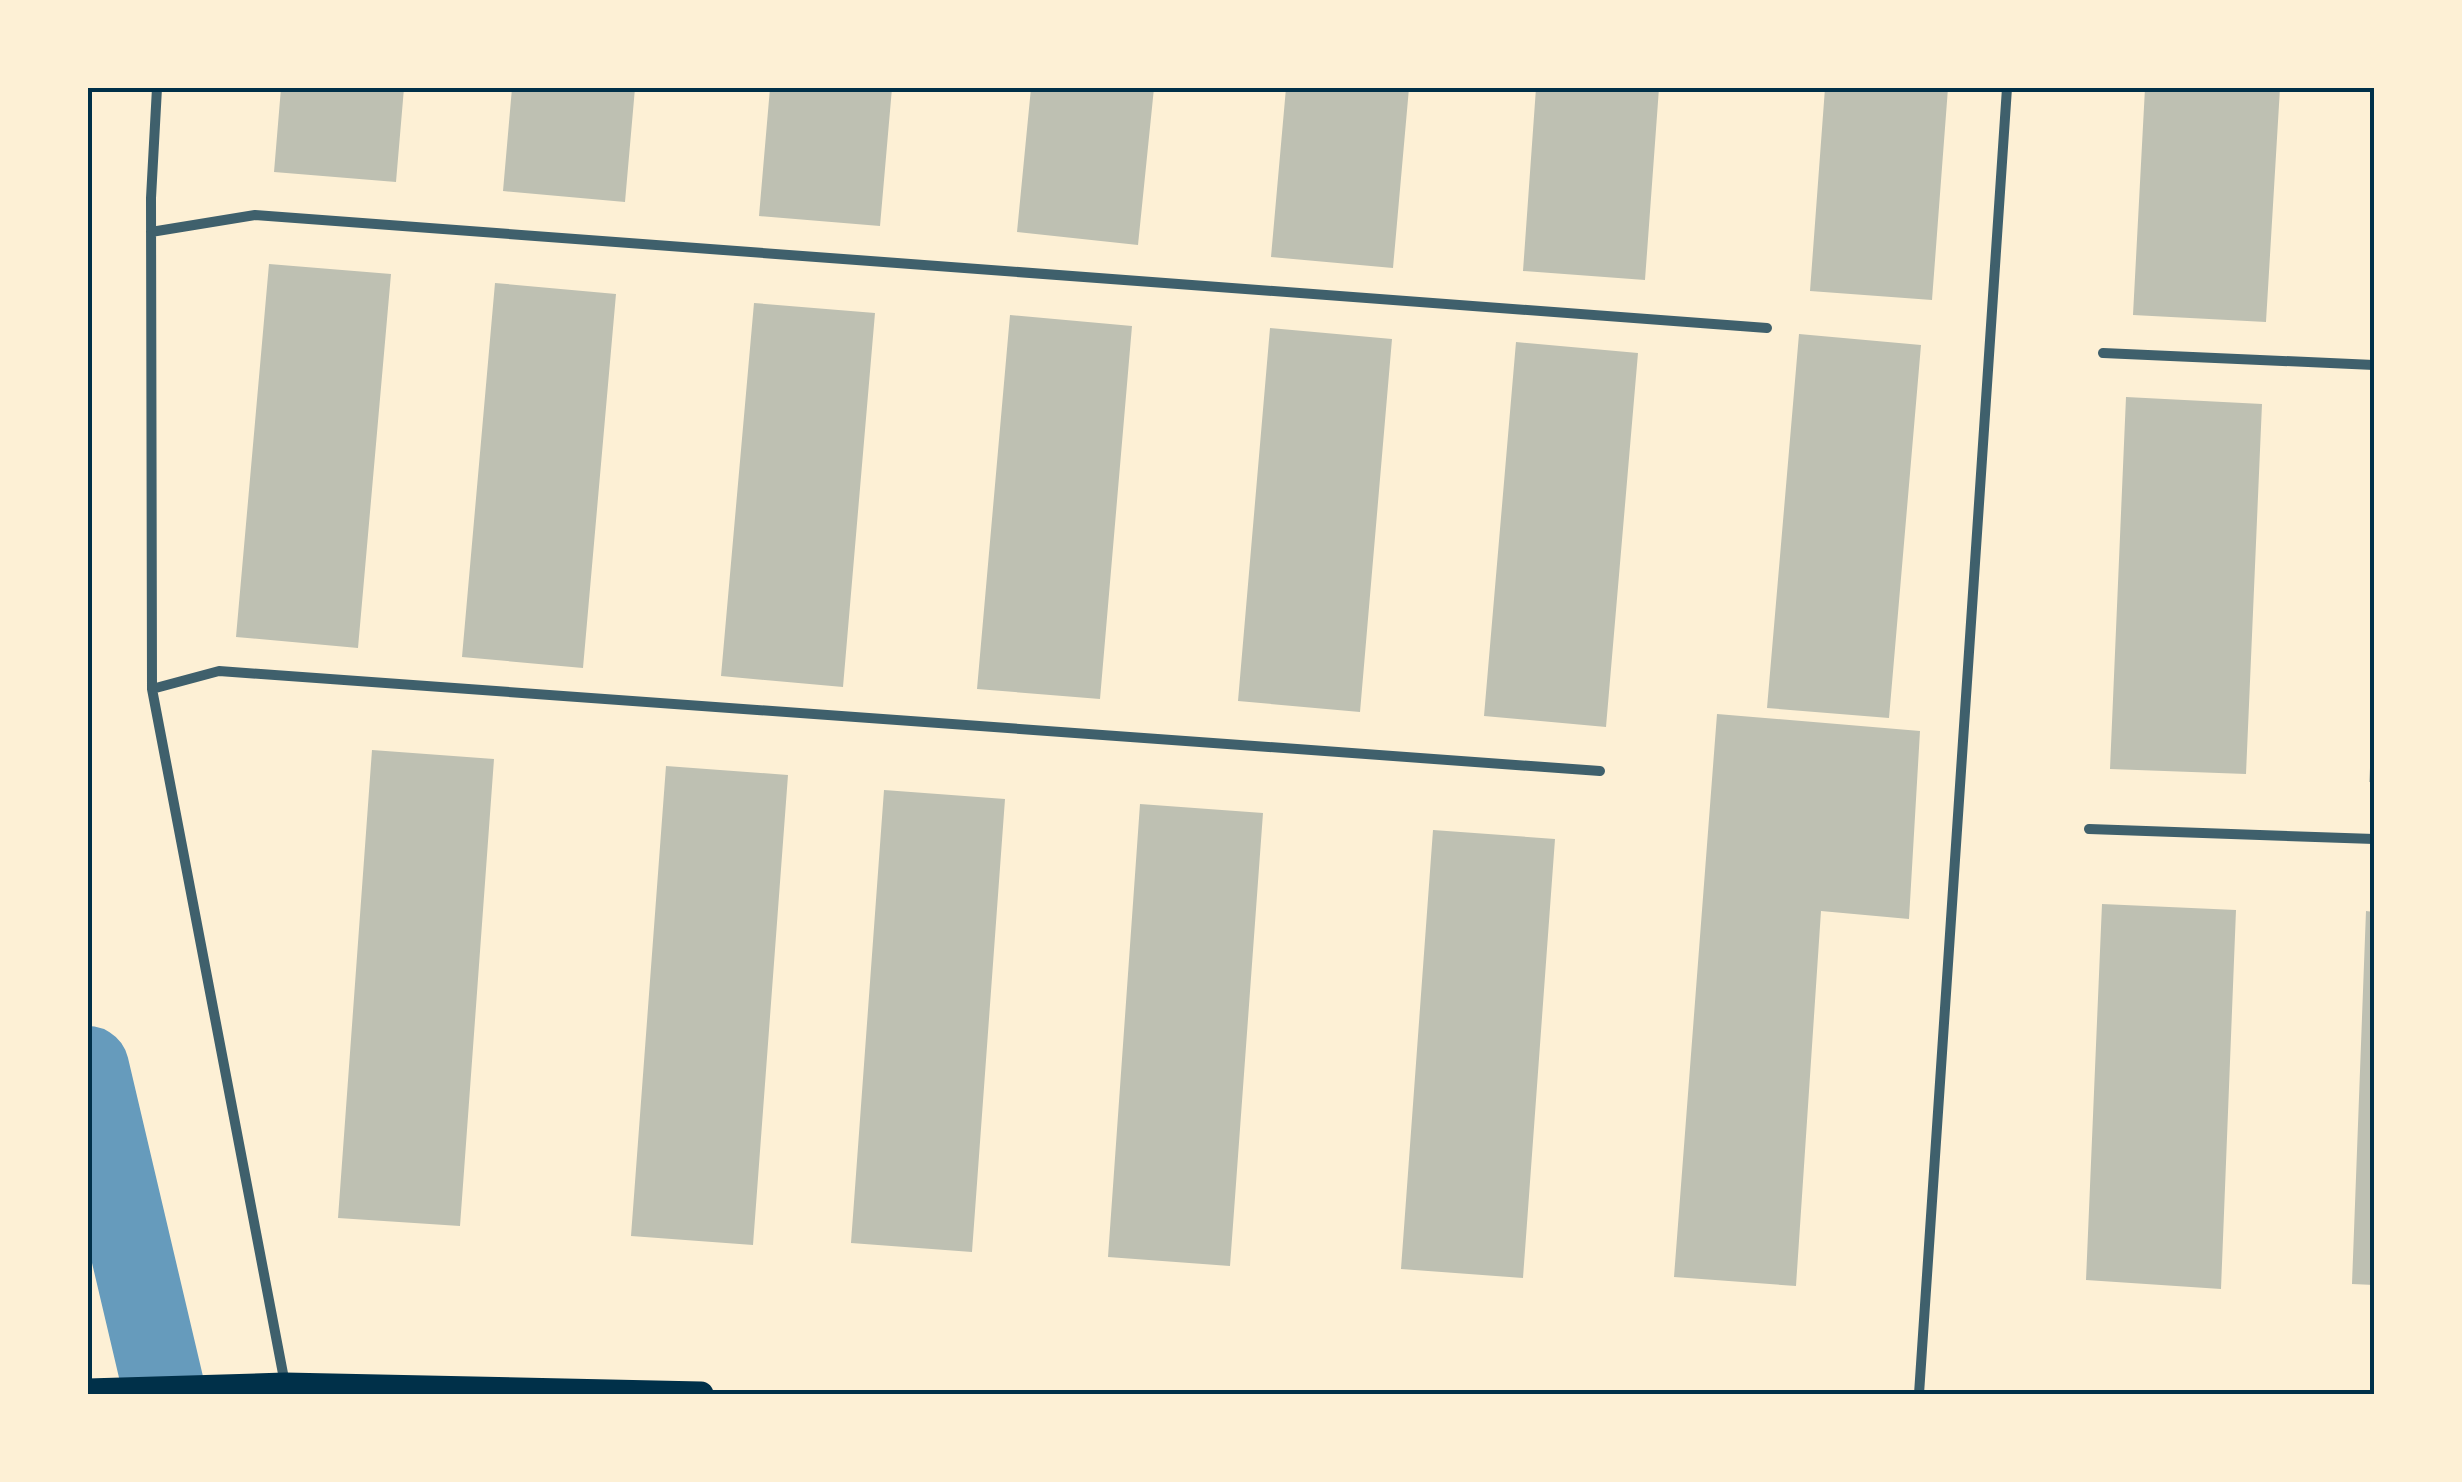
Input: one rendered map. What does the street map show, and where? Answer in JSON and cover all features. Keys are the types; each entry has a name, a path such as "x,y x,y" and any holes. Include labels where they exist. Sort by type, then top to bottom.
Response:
{"main road":[{"path":"88,1391 285,1385 701,1394"}],"street":[{"path":"157,88 152,232 152,689 285,1385"},
{"path":"1918,1394 2006,88"},
{"path":"152,232 255,215 1767,328"},
{"path":"2103,354 2374,365"},
{"path":"152,689 218,671 1600,771"},
{"path":"2088,829 2374,838"}],"building":[{"path":"281,88 404,88 396,182 274,172"},
{"path":"512,88 635,88 625,202 503,191"},
{"path":"770,88 892,88 880,226 759,216"},
{"path":"1031,88 1154,88 1138,245 1017,232"},
{"path":"1286,88 1409,88 1393,268 1271,257"},
{"path":"1536,88 1659,88 1645,280 1523,271"},
{"path":"1825,88 1948,88 1932,300 1810,291"},
{"path":"2145,88 2280,88 2266,322 2133,315"},
{"path":"269,264 391,274 358,648 236,637"},
{"path":"495,283 616,294 583,668 462,657"},
{"path":"754,303 875,313 843,687 721,676"},
{"path":"1010,315 1132,326 1100,699 977,689"},
{"path":"1270,328 1392,339 1360,712 1238,701"},
{"path":"1799,334 1921,345 1889,718 1767,708"},
{"path":"1516,342 1638,353 1606,727 1484,716"},
{"path":"2126,397 2262,404 2246,774 2110,769"},
{"path":"1717,714 1920,731 1909,919 1821,911 1796,1286 1674,1277"},
{"path":"2372,740 2374,782 2369,782"},
{"path":"372,750 494,759 460,1226 338,1218"},
{"path":"666,766 788,775 753,1245 631,1236"},
{"path":"884,790 1005,799 972,1252 851,1243"},
{"path":"1140,804 1263,813 1230,1266 1108,1257"},
{"path":"1433,830 1555,839 1523,1278 1401,1269"},
{"path":"2102,904 2236,910 2221,1289 2086,1280"},
{"path":"2366,911 2374,912 2374,1285 2352,1284"}],"waterway":[{"path":"88,1067 165,1394"}]}
